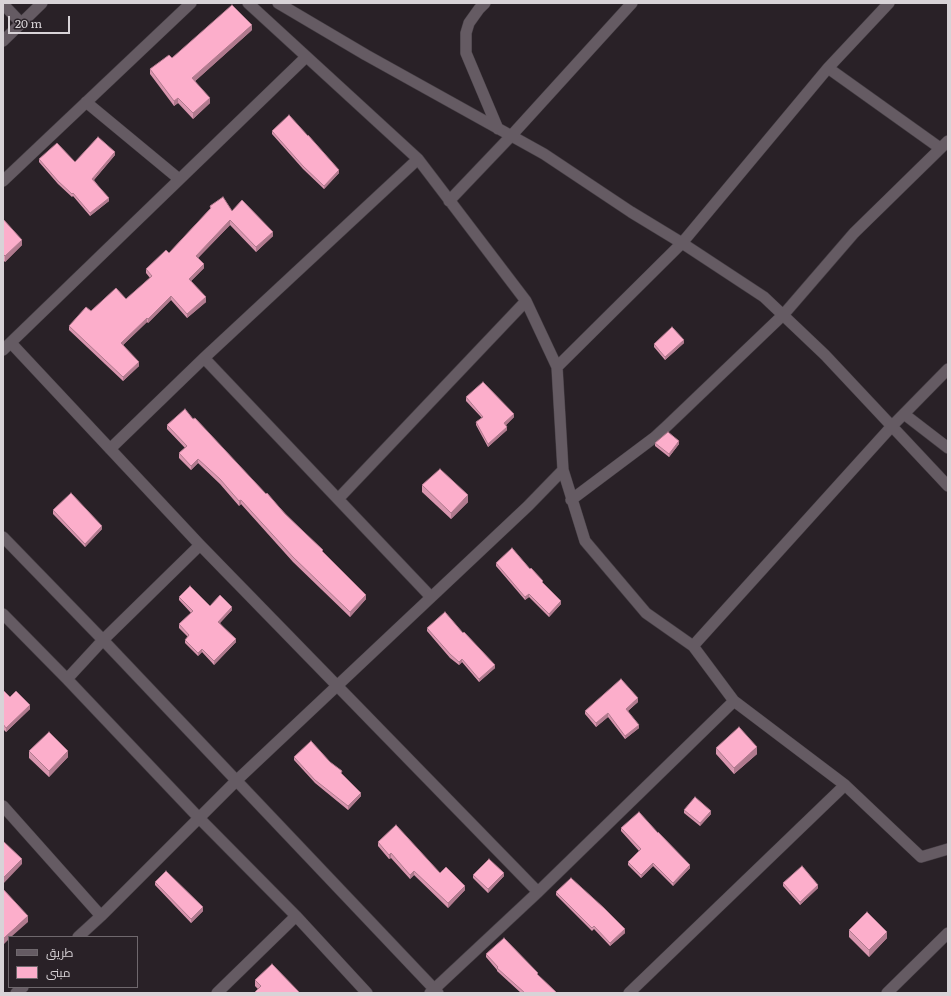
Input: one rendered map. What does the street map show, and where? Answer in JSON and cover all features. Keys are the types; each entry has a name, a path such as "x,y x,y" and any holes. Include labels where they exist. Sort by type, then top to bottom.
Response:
{"street":[{"path":"3,41 42,3"},
{"path":"3,181 191,3"},
{"path":"248,3 418,159 526,301 557,367 563,470 571,500 585,541 646,613 692,646 734,701 845,785 921,857 948,849"},
{"path":"278,3 366,55 544,154 631,212 682,243 764,297 784,314 825,355 948,486"},
{"path":"485,3 469,23 466,33 466,53 498,128"},
{"path":"449,201 511,136 632,3"},
{"path":"3,4 21,23"},
{"path":"557,367 682,243 828,68 884,5"},
{"path":"306,57 7,346 110,449 200,545 538,892"},
{"path":"571,500 655,437 784,314 854,233 944,145 828,68"},
{"path":"86,102 179,180"},
{"path":"110,449 204,358 418,159"},
{"path":"338,499 526,301"},
{"path":"204,358 431,597"},
{"path":"692,646 892,426 948,369"},
{"path":"904,414 948,448"},
{"path":"79,936 236,781 528,506 563,470"},
{"path":"3,537 103,640 434,992 734,701"},
{"path":"67,679 103,640 200,545"},
{"path":"3,614 199,818 296,916 367,993"},
{"path":"631,993 845,785"},
{"path":"3,806 101,916"},
{"path":"216,993 296,916"},
{"path":"887,993 948,933"}],"building":[{"path":"232,5 252,25 192,78 210,98 193,113 178,98 174,101 150,69 169,55 172,58"},
{"path":"289,115 339,170 324,186 303,166 272,131"},
{"path":"98,137 115,152 92,179 109,198 90,213 73,193 72,194 58,181 39,159 57,143 75,162"},
{"path":"223,197 232,211 242,200 273,232 256,247 230,220 196,256 204,264 189,279 206,297 187,314 171,296 121,343 139,362 123,377 69,326 86,307 91,311 116,288 126,299 152,276 146,269 166,250 169,253 211,208 210,206"},
{"path":"3,219 22,240 5,256 3,254"},
{"path":"672,327 684,340 665,357 654,344"},
{"path":"483,382 514,414 504,423 507,427 488,444 476,422 483,417 466,397"},
{"path":"185,409 266,494 267,493 285,514 323,550 322,551 366,595 350,612 293,557 220,479 198,459 191,466 179,453 187,446 167,425"},
{"path":"668,432 679,441 669,454 655,443"},
{"path":"440,469 468,495 451,513 422,485"},
{"path":"71,493 102,526 85,544 53,510"},
{"path":"512,548 561,601 549,614 529,594 525,597 496,563"},
{"path":"190,586 210,606 220,595 232,607 218,622 236,639 214,661 202,649 198,653 185,640 189,635 179,624 193,611 179,597"},
{"path":"445,612 463,633 464,632 495,665 479,679 462,659 459,662 450,654 427,628"},
{"path":"621,679 638,698 626,709 639,725 625,736 608,713 596,723 585,711"},
{"path":"3,690 10,697 16,691 30,705 6,728 3,724"},
{"path":"739,727 757,747 734,768 716,748"},
{"path":"49,732 68,751 49,771 29,751"},
{"path":"311,741 330,762 342,771 341,773 361,793 348,806 315,780 294,757"},
{"path":"695,797 711,811 700,823 684,810"},
{"path":"639,812 690,865 673,883 653,863 641,875 628,862 641,849 621,828"},
{"path":"396,825 440,873 446,867 465,886 448,903 414,871 410,875 391,853 389,855 378,842"},
{"path":"3,841 22,859 3,878"},
{"path":"489,859 504,873 488,889 473,875"},
{"path":"802,866 818,885 800,902 783,883"},
{"path":"166,871 203,907 191,919 155,882"},
{"path":"571,878 625,929 610,943 594,926 592,928 556,892"},
{"path":"3,889 28,916 3,939"},
{"path":"867,912 887,932 869,950 849,930"},
{"path":"504,938 538,973 537,974 557,993 525,993 497,968 498,967 486,954"},
{"path":"272,964 300,993 254,993 261,986 255,980"}]}
